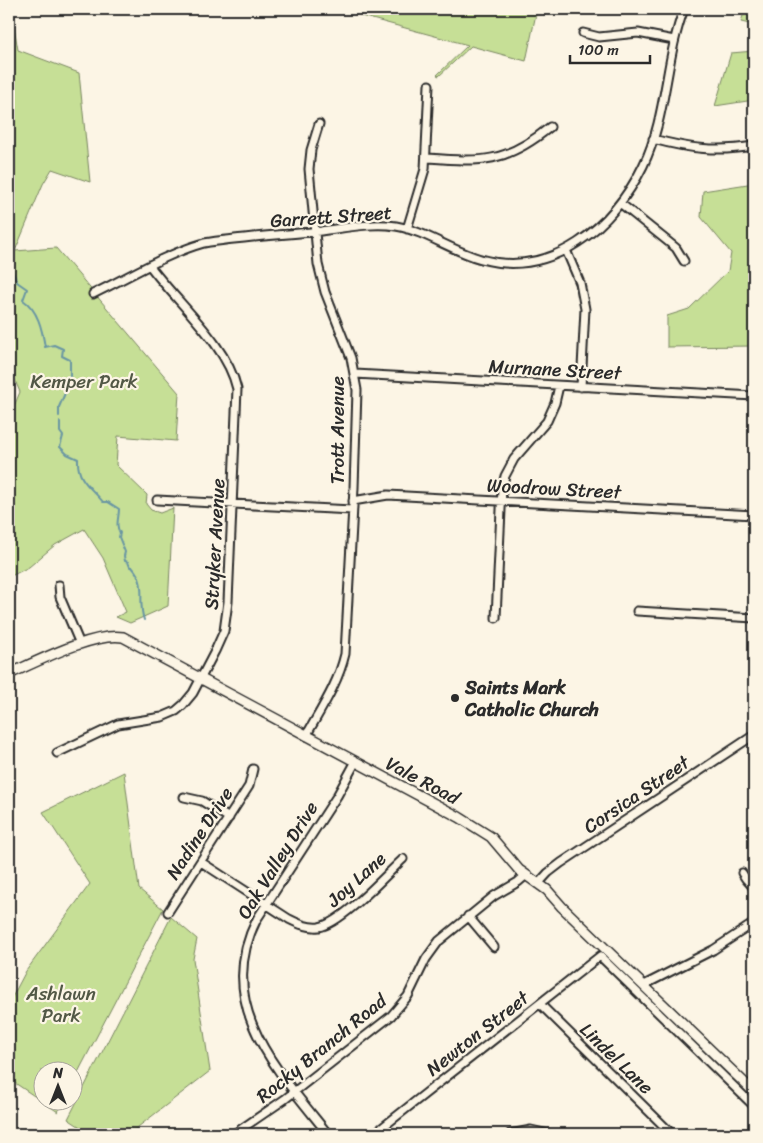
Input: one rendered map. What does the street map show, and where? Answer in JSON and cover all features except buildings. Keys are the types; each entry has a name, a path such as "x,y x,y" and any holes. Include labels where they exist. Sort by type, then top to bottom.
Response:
{"main road":[{"name":"Vale Road","path":"9,674 80,644 108,636 123,637 480,829 497,842 525,876 547,890 606,950 754,1092"}],"street":[{"name":"Garrett Street","path":"93,294 182,250 204,243 315,231 397,226 472,256 494,262 507,263 530,262 566,250 583,240 596,228 620,203 637,178 654,139 674,40 684,9"},
{"path":"583,33 599,37 638,33 674,40"},
{"path":"407,229 422,184 426,158 428,85"},
{"name":"Trott Avenue","path":"306,736 332,690 345,654 357,390 355,374 347,346 325,292 318,264 309,170 311,150 319,124"},
{"path":"426,158 472,161 495,159 527,145 550,127"},
{"path":"654,139 703,149 754,146"},
{"path":"620,203 676,248 684,261"},
{"path":"566,250 580,283 585,309 581,387"},
{"name":"Stryker Avenue","path":"57,752 118,724 133,720 153,719 176,711 189,699 224,630 233,504 237,389 232,370 220,350 150,266"},
{"name":"Murnane Street","path":"355,374 753,396"},
{"path":"496,618 502,488 509,467 547,421 555,404 559,386"},
{"name":"Woodrow Street","path":"353,502 388,494 754,515"},
{"path":"157,500 352,510"},
{"path":"59,584 60,596 80,644"},
{"path":"637,611 754,618"},
{"name":"Corsica Street","path":"538,884 548,873 562,863 754,735"},
{"name":"Oak Valley Drive","path":"328,1134 272,1062 258,1038 247,1010 243,990 242,965 247,942 257,919 355,763"},
{"name":"Nadine Drive","path":"168,912 249,786 253,769"},
{"path":"184,797 202,801 229,818"},
{"name":"Joy Lane","path":"201,862 298,924 312,927 326,925 345,913 403,859"},
{"path":"742,874 754,888"},
{"name":"Rocky Branch Road","path":"234,1134 295,1091 391,1016 411,990 431,950 446,934 494,896 525,876"},
{"path":"468,916 494,947"},
{"path":"644,985 713,950 754,923"},
{"path":"606,950 600,956 754,1106"},
{"name":"Newton Street","path":"374,1134 600,956"},
{"name":"Lindel Lane","path":"540,1004 672,1134"},
{"path":"510,1134 532,1130 549,1134"}],"green space":[{"name":"Kemper Park","path":"9,9 11,9 18,50 79,73 90,182 52,169 43,184 15,251 56,248 179,393 176,441 118,436 116,465 147,495 146,504 151,510 160,513 173,508 168,606 130,623 116,617 126,612 103,558 84,529 55,545 29,567 9,577 9,406 14,406 20,392 9,367"},
{"path":"360,9 537,9 526,61 471,46 439,76 437,75 468,45 361,16"},
{"path":"745,9 754,9 754,25 741,22"},
{"path":"754,51 754,100 715,106 731,53"},
{"path":"754,183 754,346 667,347 667,316 689,309 728,271 731,253 701,217 703,191"},
{"name":"Ashlawn Park","path":"124,772 139,889 163,909 82,1065 82,1060 32,1060 32,1094 9,1079 9,1003 26,971 90,884 43,812"},
{"name":"Ashlawn Park","path":"171,917 197,939 193,959 210,1071 129,1134 91,1134 68,1119 73,1110 82,1110 82,1092"}],"waterway":[{"path":"9,106 9,113"},
{"path":"9,127 11,130 9,141"},
{"path":"9,191 9,196"},
{"path":"9,236 12,243"},
{"path":"9,263 17,282 27,289 23,300 36,315 41,327 45,347 54,345 63,349 62,356 70,360 70,379 64,387 66,391 59,407 59,416"},
{"path":"60,422 60,432 63,436 60,447 67,454 78,459 78,467 82,478 103,502 108,502 119,509 117,524 120,533 119,537 125,552 125,561 132,567 140,580 144,620"}],"place":[{"name":"Saints Mark Catholic Church","path":"455,698"}]}
